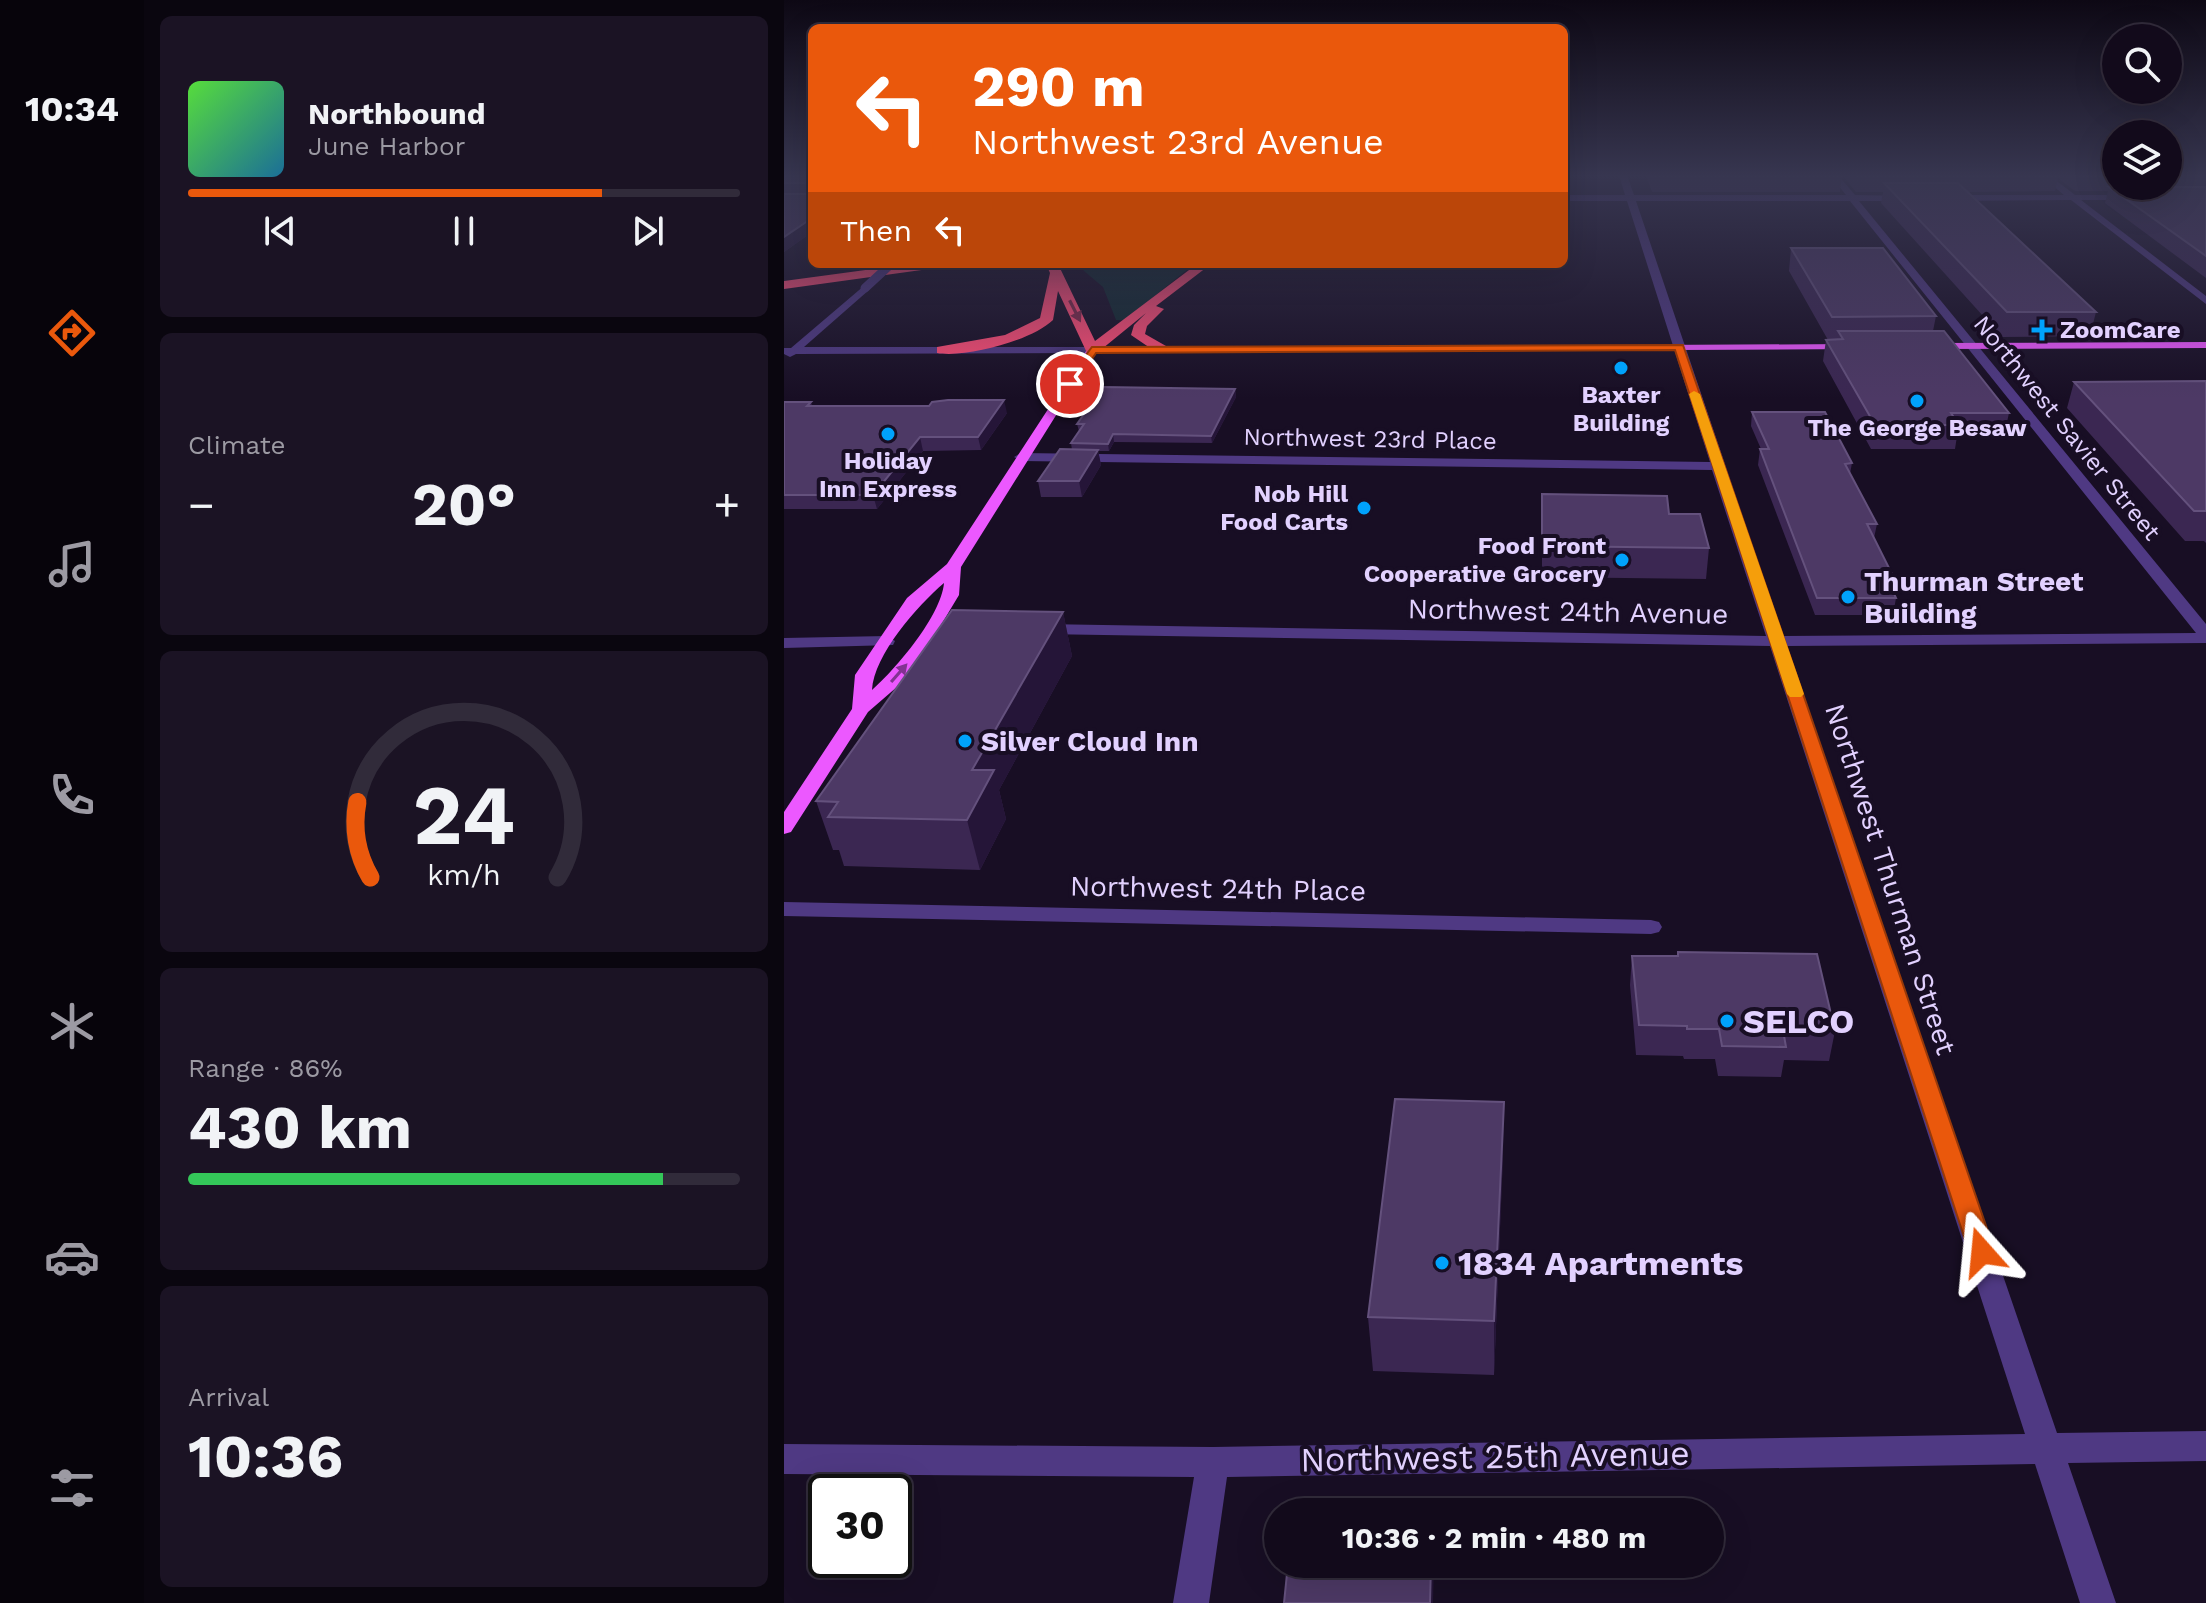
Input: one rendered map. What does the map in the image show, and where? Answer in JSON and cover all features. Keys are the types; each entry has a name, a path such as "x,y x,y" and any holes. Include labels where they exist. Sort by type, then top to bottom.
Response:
{"highway":[{"path":"784,271 808,268"},
{"path":"784,285 907,268"},
{"path":"1054,268 1092,350 1200,268"},
{"path":"942,350 1000,340 1036,327 1046,320 1054,268"},
{"path":"1161,349 1138,335 1141,325 1206,268"}],"main road":[{"path":"1915,346 2206,345"},
{"path":"861,709 864,675 913,601 953,567 1092,350 1869,347"},
{"path":"784,828 861,709 899,676 930,630 951,595 953,567"}],"street":[{"name":"Northwest Thurman Street","path":"1648,250 2098,1603"},
{"name":"Northwest Savier Street","path":"1895,250 2206,636"},
{"path":"2141,250 2206,301"},
{"path":"787,353 887,268"},
{"path":"787,353 1092,350"},
{"name":"Northwest 23rd Place","path":"1021,457 1718,466"},
{"path":"930,630 955,629"},
{"name":"Northwest 24th Avenue","path":"1019,629 1778,641 2206,636"},
{"path":"784,643 887,641"},
{"name":"Northwest 24th Place","path":"784,909 1651,927"},
{"name":"Northwest 25th Avenue","path":"784,1459 1213,1462 2206,1446"},
{"path":"1191,1603 1213,1462"}],"green space":[{"path":"1082,268 1189,268 1125,320 1116,320 1103,287"}],"building":[{"path":"1792,250 1884,250 1936,316 1832,317"},
{"path":"1948,250 2029,250 2096,312 2007,312"},
{"path":"1838,331 1944,331 2009,413 1951,413 1959,425 1875,425 1826,340 1843,339"},
{"path":"2206,381 2206,511 2194,511 2074,382"},
{"path":"1103,387 1235,389 1211,436 1113,434 1108,444 1071,443 1084,424 1077,424"},
{"path":"1004,400 978,437 920,437 873,495 784,495 784,402 811,402 807,406 929,406 932,402"},
{"path":"1752,412 1825,412 1852,463 1845,464 1877,524 1867,524 1895,580 1888,580 1896,598 1817,598 1760,449 1769,449"},
{"path":"1060,449 1098,450 1079,481 1038,481"},
{"path":"1542,494 1667,496 1669,514 1700,514 1709,548 1542,546"},
{"path":"952,610 1063,612 972,770 994,770 967,820 828,817 838,802 816,801"},
{"path":"1678,952 1817,954 1835,1031 1783,1030 1786,1047 1722,1046 1719,1029 1639,1025 1632,956 1678,956"},
{"name":"1834 Apartments","path":"1395,1099 1504,1102 1494,1321 1368,1317"},
{"path":"1287,1578 1431,1578 1430,1603 1284,1603"}],"slow traffic":[{"path":"1694,394 1795,694"}],"place":[{"name":"ZoomCare","path":"2042,330"},
{"name":"Baxter Building","path":"1621,368"},
{"name":"The George Besaw","path":"1917,401"},
{"name":"Holiday Inn Express","path":"888,434"},
{"name":"Nob Hill Food Carts","path":"1364,508"},
{"name":"Food Front Cooperative Grocery","path":"1622,560"},
{"name":"Thurman Street Building","path":"1848,597"},
{"name":"Silver Cloud Inn","path":"965,741"},
{"name":"SELCO","path":"1727,1021"},
{"name":"1834 Apartments","path":"1442,1263"}],"route":[{"path":"1070,384 1092,350 1679,347 1982,1252"}]}
